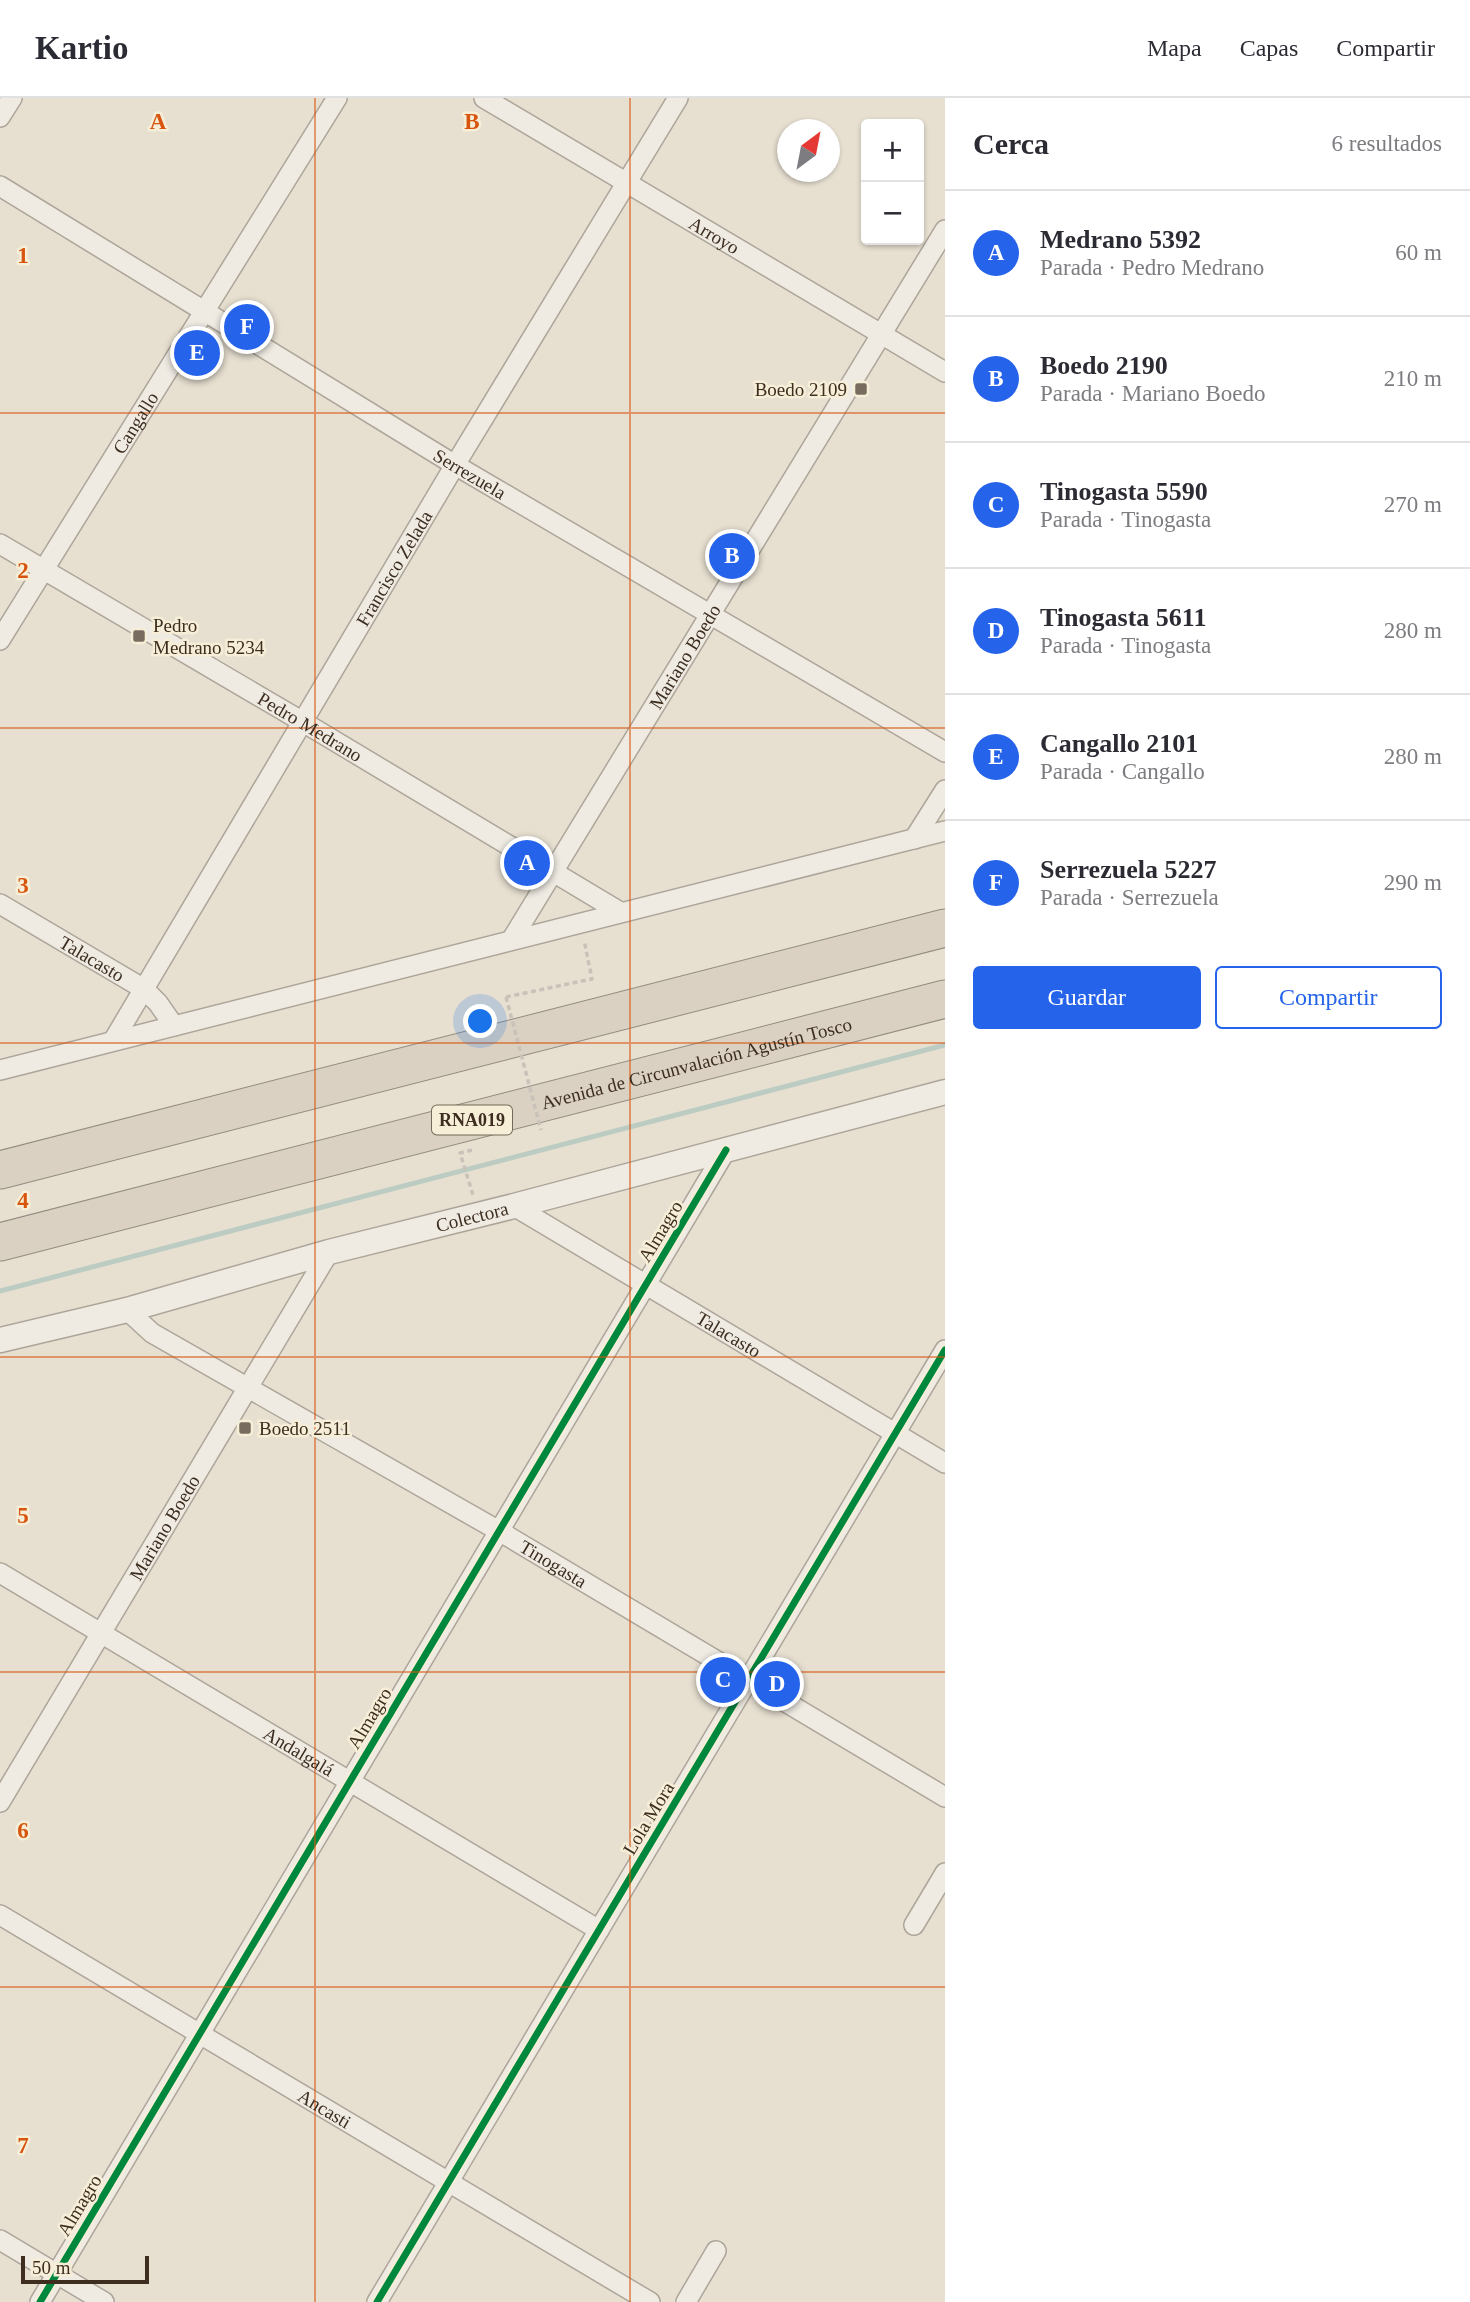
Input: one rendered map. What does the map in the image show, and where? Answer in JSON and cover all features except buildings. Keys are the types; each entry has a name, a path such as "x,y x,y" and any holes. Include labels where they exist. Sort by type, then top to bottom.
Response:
{"highway":[{"path":"0,1170 945,928"},
{"name":"Avenida de Circunvalación Agustín Tosco","path":"0,1242 945,999"}],"street":[{"path":"0,117 12,98"},
{"name":"Cangallo","path":"0,640 337,98"},
{"name":"Arroyo","path":"485,98 945,372"},
{"name":"Francisco Zelada","path":"113,1041 455,465 678,98"},
{"name":"Serrezuela","path":"0,186 455,465 945,752"},
{"name":"Mariano Boedo","path":"512,939 945,230"},
{"name":"Pedro Medrano","path":"0,544 620,912"},
{"path":"914,839 945,790"},
{"path":"0,1070 945,831"},
{"name":"Talacasto","path":"0,904 144,989 174,1026"},
{"name":"Colectora","path":"0,1340 127,1310 328,1252 514,1206 945,1092"},
{"name":"Almagro","path":"40,2302 726,1150"},
{"name":"Talacasto","path":"514,1206 945,1463"},
{"name":"Mariano Boedo","path":"0,1802 328,1252"},
{"name":"Tinogasta","path":"127,1310 152,1333 499,1531 945,1797"},
{"name":"Lola Mora","path":"377,2302 945,1350"},
{"name":"Andalgalá","path":"0,1573 599,1930"},
{"path":"914,1925 945,1872"},
{"name":"Ancasti","path":"0,1915 650,2302"},
{"path":"0,2240 104,2302"},
{"path":"686,2302 716,2251"}],"path":[{"path":"541,1130 506,997 592,979 583,938 573,941"},
{"path":"474,1150 460,1153 474,1200"}],"waterway":[{"path":"0,1291 945,1045"}],"cycle path":[{"path":"40,2302 726,1150"},
{"path":"377,2302 945,1350"}],"place":[{"name":"Serrezuela 5227","path":"247,327"},
{"name":"Cangallo 2101","path":"197,353"},
{"name":"Boedo 2109","path":"861,389"},
{"name":"Boedo 2190","path":"732,556"},
{"name":"Pedro Medrano 5234","path":"139,636"},
{"name":"Medrano 5392","path":"527,863"},
{"name":"Boedo 2511","path":"245,1428"},
{"name":"Tinogasta 5590","path":"723,1680"},
{"name":"Tinogasta 5611","path":"777,1684"}]}
